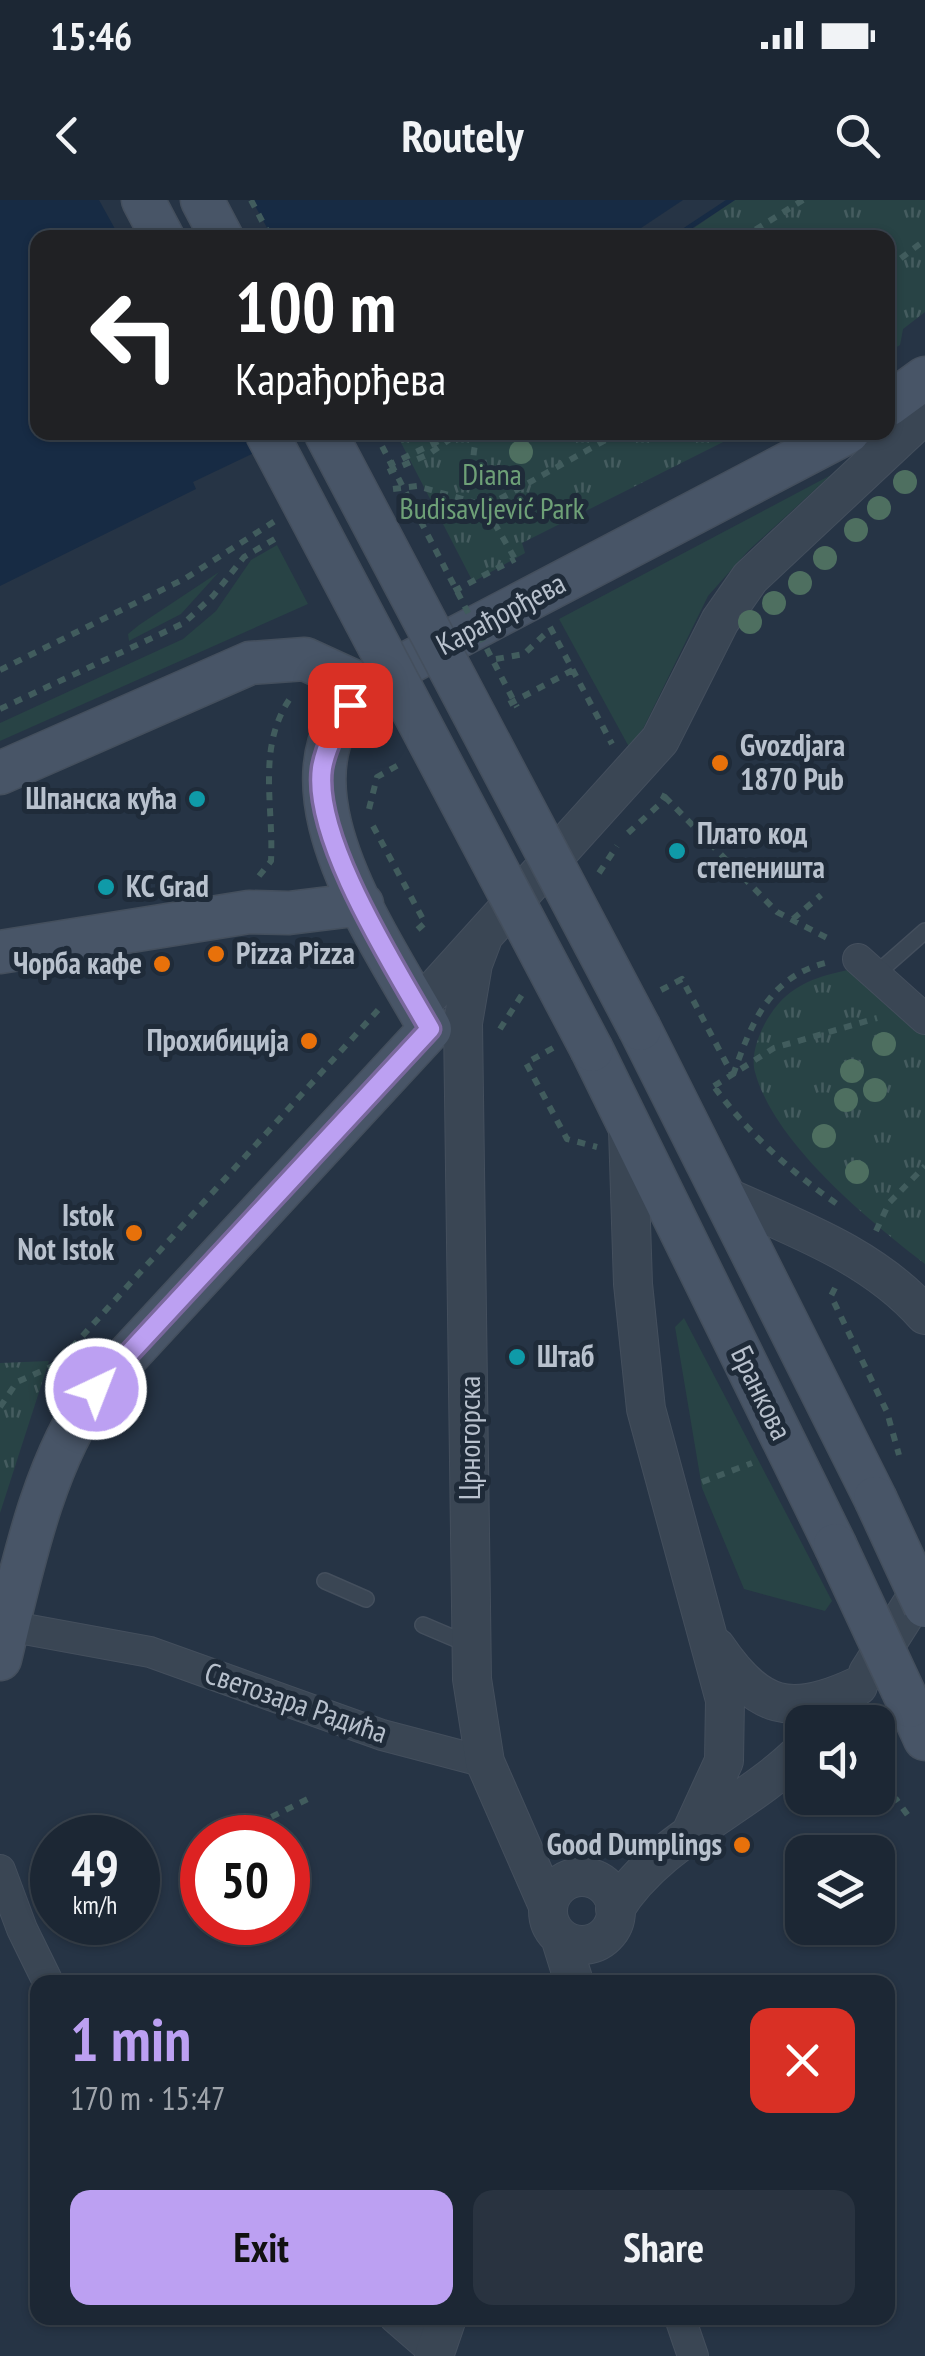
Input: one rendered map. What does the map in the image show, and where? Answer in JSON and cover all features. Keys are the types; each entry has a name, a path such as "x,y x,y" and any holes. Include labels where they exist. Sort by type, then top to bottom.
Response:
{"main road":[{"path":"143,200 159,230"},
{"path":"202,200 218,230"},
{"path":"895,400 925,378"},
{"path":"895,422 925,414"},
{"name":"Бранкова","path":"270,440 592,1050 612,1133 835,1545 918,1722"},
{"name":"Бранкова","path":"329,440 640,1029 925,1606"},
{"name":"Карађорђева","path":"411,1012 330,826 322,770 340,721 366,686 836,440"},
{"path":"0,772 250,664 305,659 366,686"},
{"path":"0,952 249,912 289,913 362,904"},
{"path":"4,1642 72,1422 411,1012"}],"street":[{"path":"411,1012 660,740 720,621 750,578 925,414"},
{"name":"Црногорска","path":"484,935 473,964 464,1024 464,1112 470,1646 476,1719 485,1762"},
{"path":"866,967 918,1013"},
{"name":"Црногорска","path":"411,1012 464,1112"},
{"path":"612,1133 646,1409 670,1509 712,1640 725,1700 724,1761 689,1837"},
{"path":"724,1196 852,1254 894,1284 925,1315"},
{"path":"843,1705 894,1637 925,1583"},
{"path":"712,1640 745,1684 780,1704 802,1707 858,1686"},
{"name":"Светозара Радића","path":"4,1642 151,1644 382,1735 485,1762"},
{"path":"485,1762 527,1853 582,1910 577,1975"},
{"path":"582,1910 644,1872 785,1766"},
{"path":"0,1870 45,1975"},
{"path":"406,2325 439,2345"},
{"path":"682,2325 692,2356"}],"lane":[{"path":"866,967 925,932"},
{"path":"325,1581 366,1599"},
{"path":"423,1624 470,1646"}],"path":[{"path":"251,200 267,230"},
{"path":"755,230 803,200"},
{"path":"895,263 925,240"},
{"path":"379,440 392,464 442,440"},
{"path":"477,440 471,454 471,472 519,566"},
{"path":"388,490 417,486 487,506 606,440"},
{"path":"0,709 184,623 213,596 244,557 294,530"},
{"path":"0,670 186,578"},
{"path":"549,624 620,759"},
{"path":"665,797 777,912 823,933"},
{"path":"793,919 821,895"},
{"path":"733,1076 752,1024 776,987 816,965 866,967"},
{"path":"0,1408 17,1382 57,1364 329,1065 411,1012"},
{"path":"714,1086 774,1048 918,1013"},
{"path":"714,1040 733,1076"},
{"path":"706,1072 734,1114 798,1178 852,1215"},
{"path":"567,1139 612,1133"},
{"path":"876,1231 889,1203 921,1175 925,1166"},
{"path":"838,1281 832,1296 886,1412 900,1460"},
{"path":"692,1486 752,1463"},
{"path":"274,1815 314,1796"},
{"path":"895,1799 912,1821"}],"green space":[{"path":"735,200 925,200 925,312 903,329 900,345 895,348 895,230 691,230"},
{"name":"Diana Budisavljević Park","path":"400,440 727,440 522,543 525,553 473,582"},
{"path":"831,475 748,551 708,596 643,729 629,747 559,619"},
{"path":"277,545 308,604 0,741 0,723 183,639 216,611 251,560"},
{"path":"219,572 181,614 129,641 128,634 139,625"},
{"path":"853,969 925,1033 925,1264 851,1203 802,1152 765,1099 755,1072 757,1043 778,1004 806,983"},
{"path":"684,1318 832,1601 825,1611 744,1589 702,1488 675,1327"},
{"path":"49,1361 0,1513 0,1363"}],"water":[{"path":"0,200 735,200 690,230 30,230 30,440 281,440 193,482 196,489 0,586"}],"pier":[{"path":"99,200 252,200 268,230 116,230"},
{"path":"683,200 726,200 681,230 638,230"}],"place":[{"name":"Gvozdjara 1870 Pub","path":"720,763"},
{"name":"Шпанска кућа","path":"197,799"},
{"name":"Плато код степеништа","path":"677,851"},
{"name":"KC Grad","path":"106,887"},
{"name":"Pizza Pizza","path":"216,954"},
{"name":"Чорба кафе","path":"162,964"},
{"name":"Прохибиција","path":"309,1041"},
{"name":"Istok Not Istok","path":"134,1233"},
{"name":"Штаб","path":"517,1357"},
{"name":"Good Dumplings","path":"742,1845"}],"route":[{"path":"96,1389 430,1029 362,904 338,851 323,798 325,755 350,705"}]}
